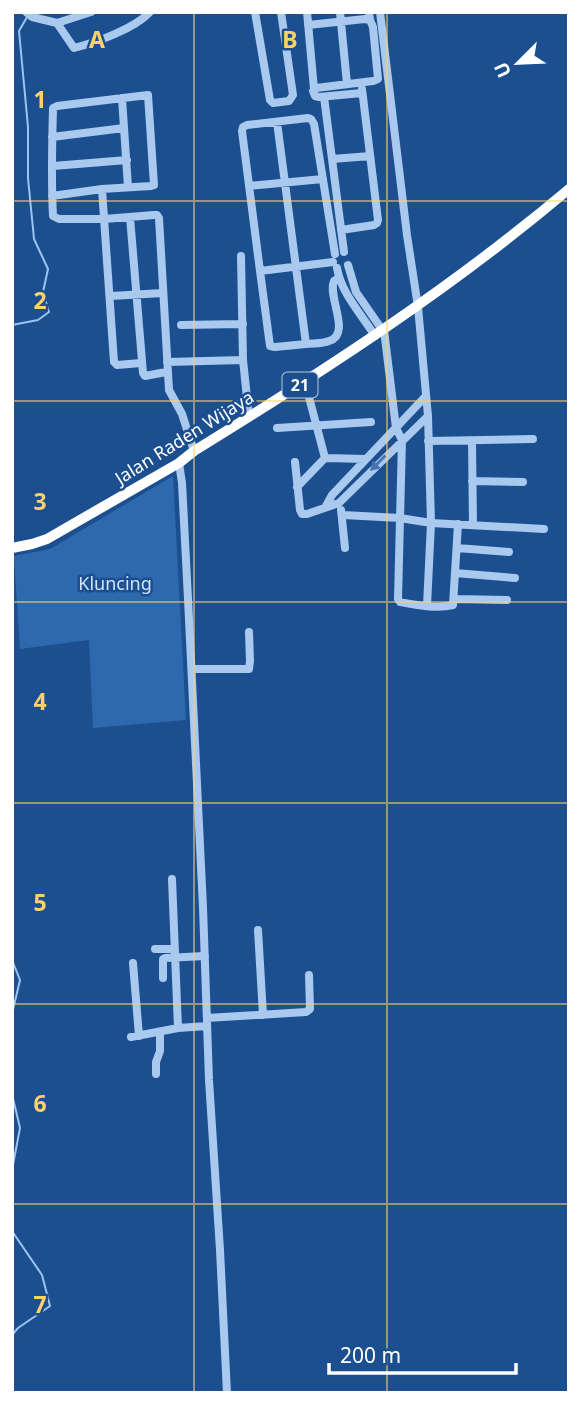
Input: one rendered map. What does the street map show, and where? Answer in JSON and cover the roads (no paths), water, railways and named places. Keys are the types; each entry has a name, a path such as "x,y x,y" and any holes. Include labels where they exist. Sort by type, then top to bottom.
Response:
{"highway":[{"name":"Jalan Raden Wijaya","path":"12,548 47,539 179,463 418,307 527,225 569,189"}],"street":[{"path":"27,14 57,23 91,12"},
{"path":"57,23 74,48 111,35 150,12"},
{"path":"255,12 270,100 273,103 289,101 293,95 281,12"},
{"path":"307,12 315,96 362,93"},
{"path":"380,12 418,307 428,416 430,523 427,606"},
{"path":"308,25 340,17 365,19 370,16 378,79 314,89"},
{"path":"340,17 347,84"},
{"path":"341,230 374,225 378,220 361,83"},
{"path":"52,195 154,185 148,95 53,108 52,137 52,195 53,216 55,219 154,215 159,218 166,372 169,390 182,414 194,451"},
{"path":"324,97 341,230 337,259 343,268 348,265"},
{"path":"122,98 128,187"},
{"path":"339,278 334,281 331,289 339,324 338,335 334,339 327,342 270,346 243,127 311,119 314,124 339,278 381,332 396,428 402,440 398,600 401,603 452,606 458,524"},
{"path":"277,122 306,344"},
{"path":"52,137 124,128"},
{"path":"332,159 370,156"},
{"path":"52,166 127,160"},
{"path":"249,186 323,179"},
{"path":"102,189 114,362 117,366 141,363"},
{"path":"130,218 143,373 145,376 166,372"},
{"path":"241,256 243,360 249,417"},
{"path":"260,271 349,257 348,265 358,303"},
{"path":"111,296 163,293"},
{"path":"181,325 243,324"},
{"path":"167,362 243,360"},
{"path":"304,382 326,458"},
{"path":"335,499 366,459 425,397"},
{"path":"295,462 300,510 302,514 307,514 335,499 428,416"},
{"path":"277,428 371,422"},
{"path":"428,442 533,439"},
{"path":"472,440 473,525"},
{"path":"298,487 326,458 366,459"},
{"path":"179,463 192,669 207,1022 228,1393"},
{"path":"472,481 523,482"},
{"path":"335,499 342,514 345,548"},
{"path":"342,514 430,523 544,529"},
{"path":"457,548 509,552"},
{"path":"455,573 515,578"},
{"path":"454,599 507,600"},
{"path":"192,669 248,669 249,632"},
{"path":"172,879 178,1028"},
{"path":"258,930 263,1015"},
{"path":"155,949 205,956"},
{"path":"163,978 163,960 176,953"},
{"path":"133,963 135,1037 207,1022 303,1013 309,1010 309,975"},
{"path":"156,1074 160,1032"}],"waterway":[{"path":"12,325 38,320 49,312 43,292 48,269 34,239 28,178 28,127 19,31 27,17"},
{"path":"12,960 20,980 12,1014"},
{"path":"12,1094 20,1128 12,1170"},
{"path":"12,1231 42,1275 50,1306 12,1335"}],"park label":[{"name":"Kluncing","path":"115,583"}]}
